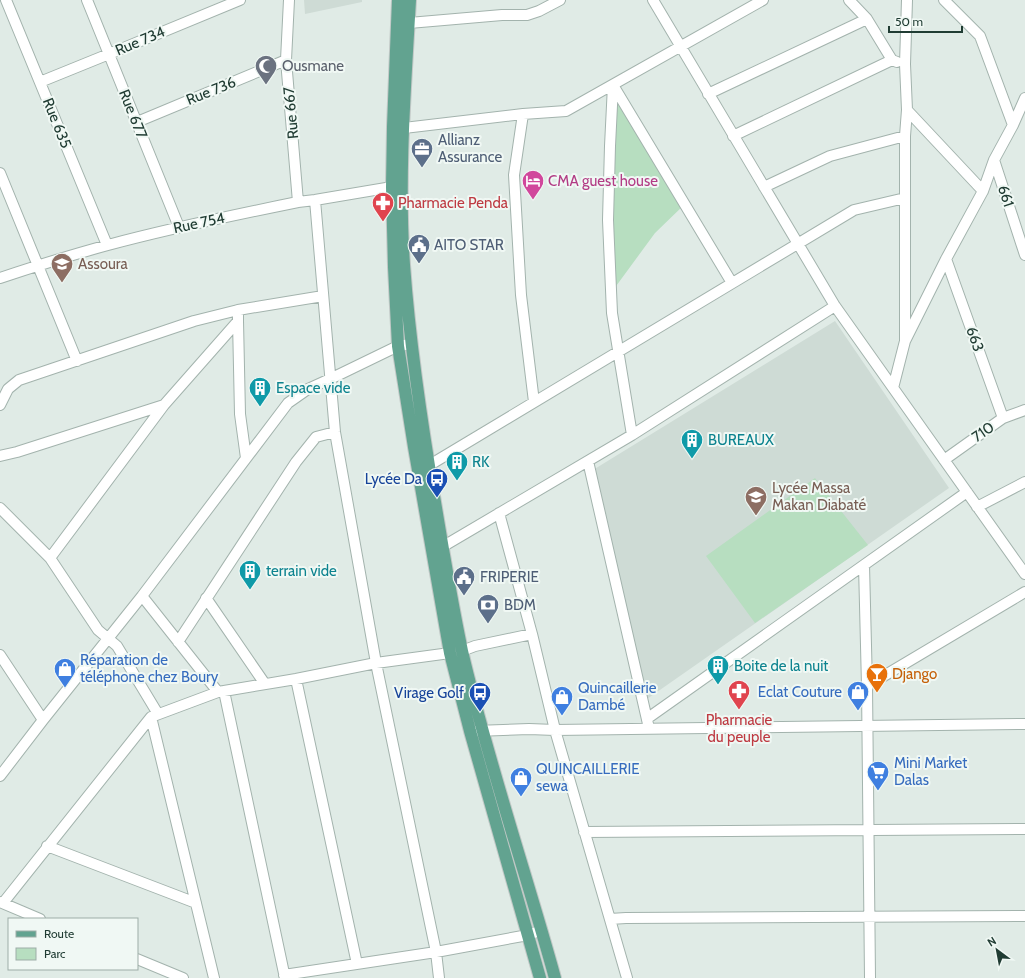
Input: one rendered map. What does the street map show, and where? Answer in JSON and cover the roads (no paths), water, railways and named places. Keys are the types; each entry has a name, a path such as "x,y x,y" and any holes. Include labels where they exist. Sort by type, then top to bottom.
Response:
{"main road":[{"path":"398,0 393,127 397,187 411,344 428,466 437,549"},
{"path":"410,0 404,128 397,187 394,266 398,346 414,447 437,549 456,652 540,978"},
{"path":"476,731 542,930 554,978"}],"street":[{"name":"Rue 635","path":"6,0 107,245"},
{"name":"Rue 677","path":"87,0 179,227"},
{"name":"Rue 734","path":"40,82 240,0"},
{"name":"Rue 667","path":"289,0 286,60 298,202"},
{"path":"652,0 835,306 1025,574"},
{"path":"404,128 523,114 566,111 680,47 747,4 763,0"},
{"path":"849,0 867,20 892,60 905,64"},
{"path":"905,341 905,136 907,110 905,64 907,0"},
{"path":"944,0 980,36 1013,125"},
{"path":"409,23 502,15 527,15 540,11 555,1"},
{"path":"708,94 867,20"},
{"name":"Rue 736","path":"136,122 286,60"},
{"path":"733,136 892,60"},
{"path":"613,84 732,283"},
{"path":"613,84 608,220 612,313 632,435"},
{"path":"893,388 905,341 946,259 983,191 994,160 1013,125 1025,98"},
{"path":"907,110 983,191"},
{"path":"523,114 514,175 521,295 534,402"},
{"path":"764,187 830,156 905,136"},
{"name":"661","path":"994,160 1025,255"},
{"path":"0,173 77,361"},
{"name":"Rue 754","path":"0,278 38,265 107,245 179,227 298,202 397,187"},
{"path":"428,466 854,210 905,198"},
{"path":"315,200 334,432 376,663 436,952 439,978"},
{"name":"663","path":"946,259 1003,418"},
{"path":"0,405 8,388 19,380 194,321 238,310 323,296"},
{"path":"437,549 632,435 835,306"},
{"path":"238,310 240,414 246,458"},
{"path":"50,558 164,406 238,321"},
{"path":"0,776 142,596 288,403 308,389 398,346 411,344"},
{"path":"0,456 164,406"},
{"name":"710","path":"944,460 1003,418 1025,410"},
{"path":"178,642 296,462 316,437 334,432"},
{"path":"588,461 648,718 649,729"},
{"path":"978,507 1025,482"},
{"path":"648,718 967,492"},
{"path":"0,508 50,558 98,630 117,646 155,715 196,904 214,978"},
{"path":"499,513 532,634 555,730 627,978"},
{"path":"864,565 867,686 870,978"},
{"path":"867,686 1025,592"},
{"path":"142,596 178,642 221,691 285,976 528,936 542,930"},
{"path":"206,598 265,684"},
{"path":"38,918 1,903 155,715 221,691 296,679 376,663 456,652 475,646 532,634"},
{"path":"0,655 43,720"},
{"path":"296,679 357,964"},
{"path":"476,731 528,729 555,730 1025,724"},
{"path":"584,832 1025,829"},
{"path":"47,846 196,904"},
{"path":"610,919 1025,916"},
{"path":"138,959 183,978"}],"place":[{"name":"Ousmane","path":"266,86"},
{"name":"Allianz Assurance","path":"422,168"},
{"name":"CMA guest house","path":"533,200"},
{"name":"Pharmacie Penda","path":"383,222"},
{"name":"AITO STAR","path":"419,264"},
{"name":"Assoura","path":"62,284"},
{"name":"Espace vide","path":"260,408"},
{"name":"BUREAUX","path":"692,460"},
{"name":"RK","path":"457,482"},
{"name":"Lycée Da","path":"437,498"},
{"name":"Lycée Massa Makan Diabaté","path":"756,516"},
{"name":"terrain vide","path":"250,590"},
{"name":"FRIPERIE","path":"464,596"},
{"name":"BDM","path":"488,624"},
{"name":"Boite de la nuit","path":"718,686"},
{"name":"Réparation de téléphone chez Boury","path":"65,688"},
{"name":"Django","path":"877,694"},
{"name":"Pharmacie du peuple","path":"739,710"},
{"name":"Virage Golf","path":"480,712"},
{"name":"Eclat Couture","path":"858,712"},
{"name":"Quincaillerie Dambé","path":"562,716"},
{"name":"Mini Market Dalas","path":"878,792"},
{"name":"QUINCAILLERIE sewa","path":"521,798"}]}
